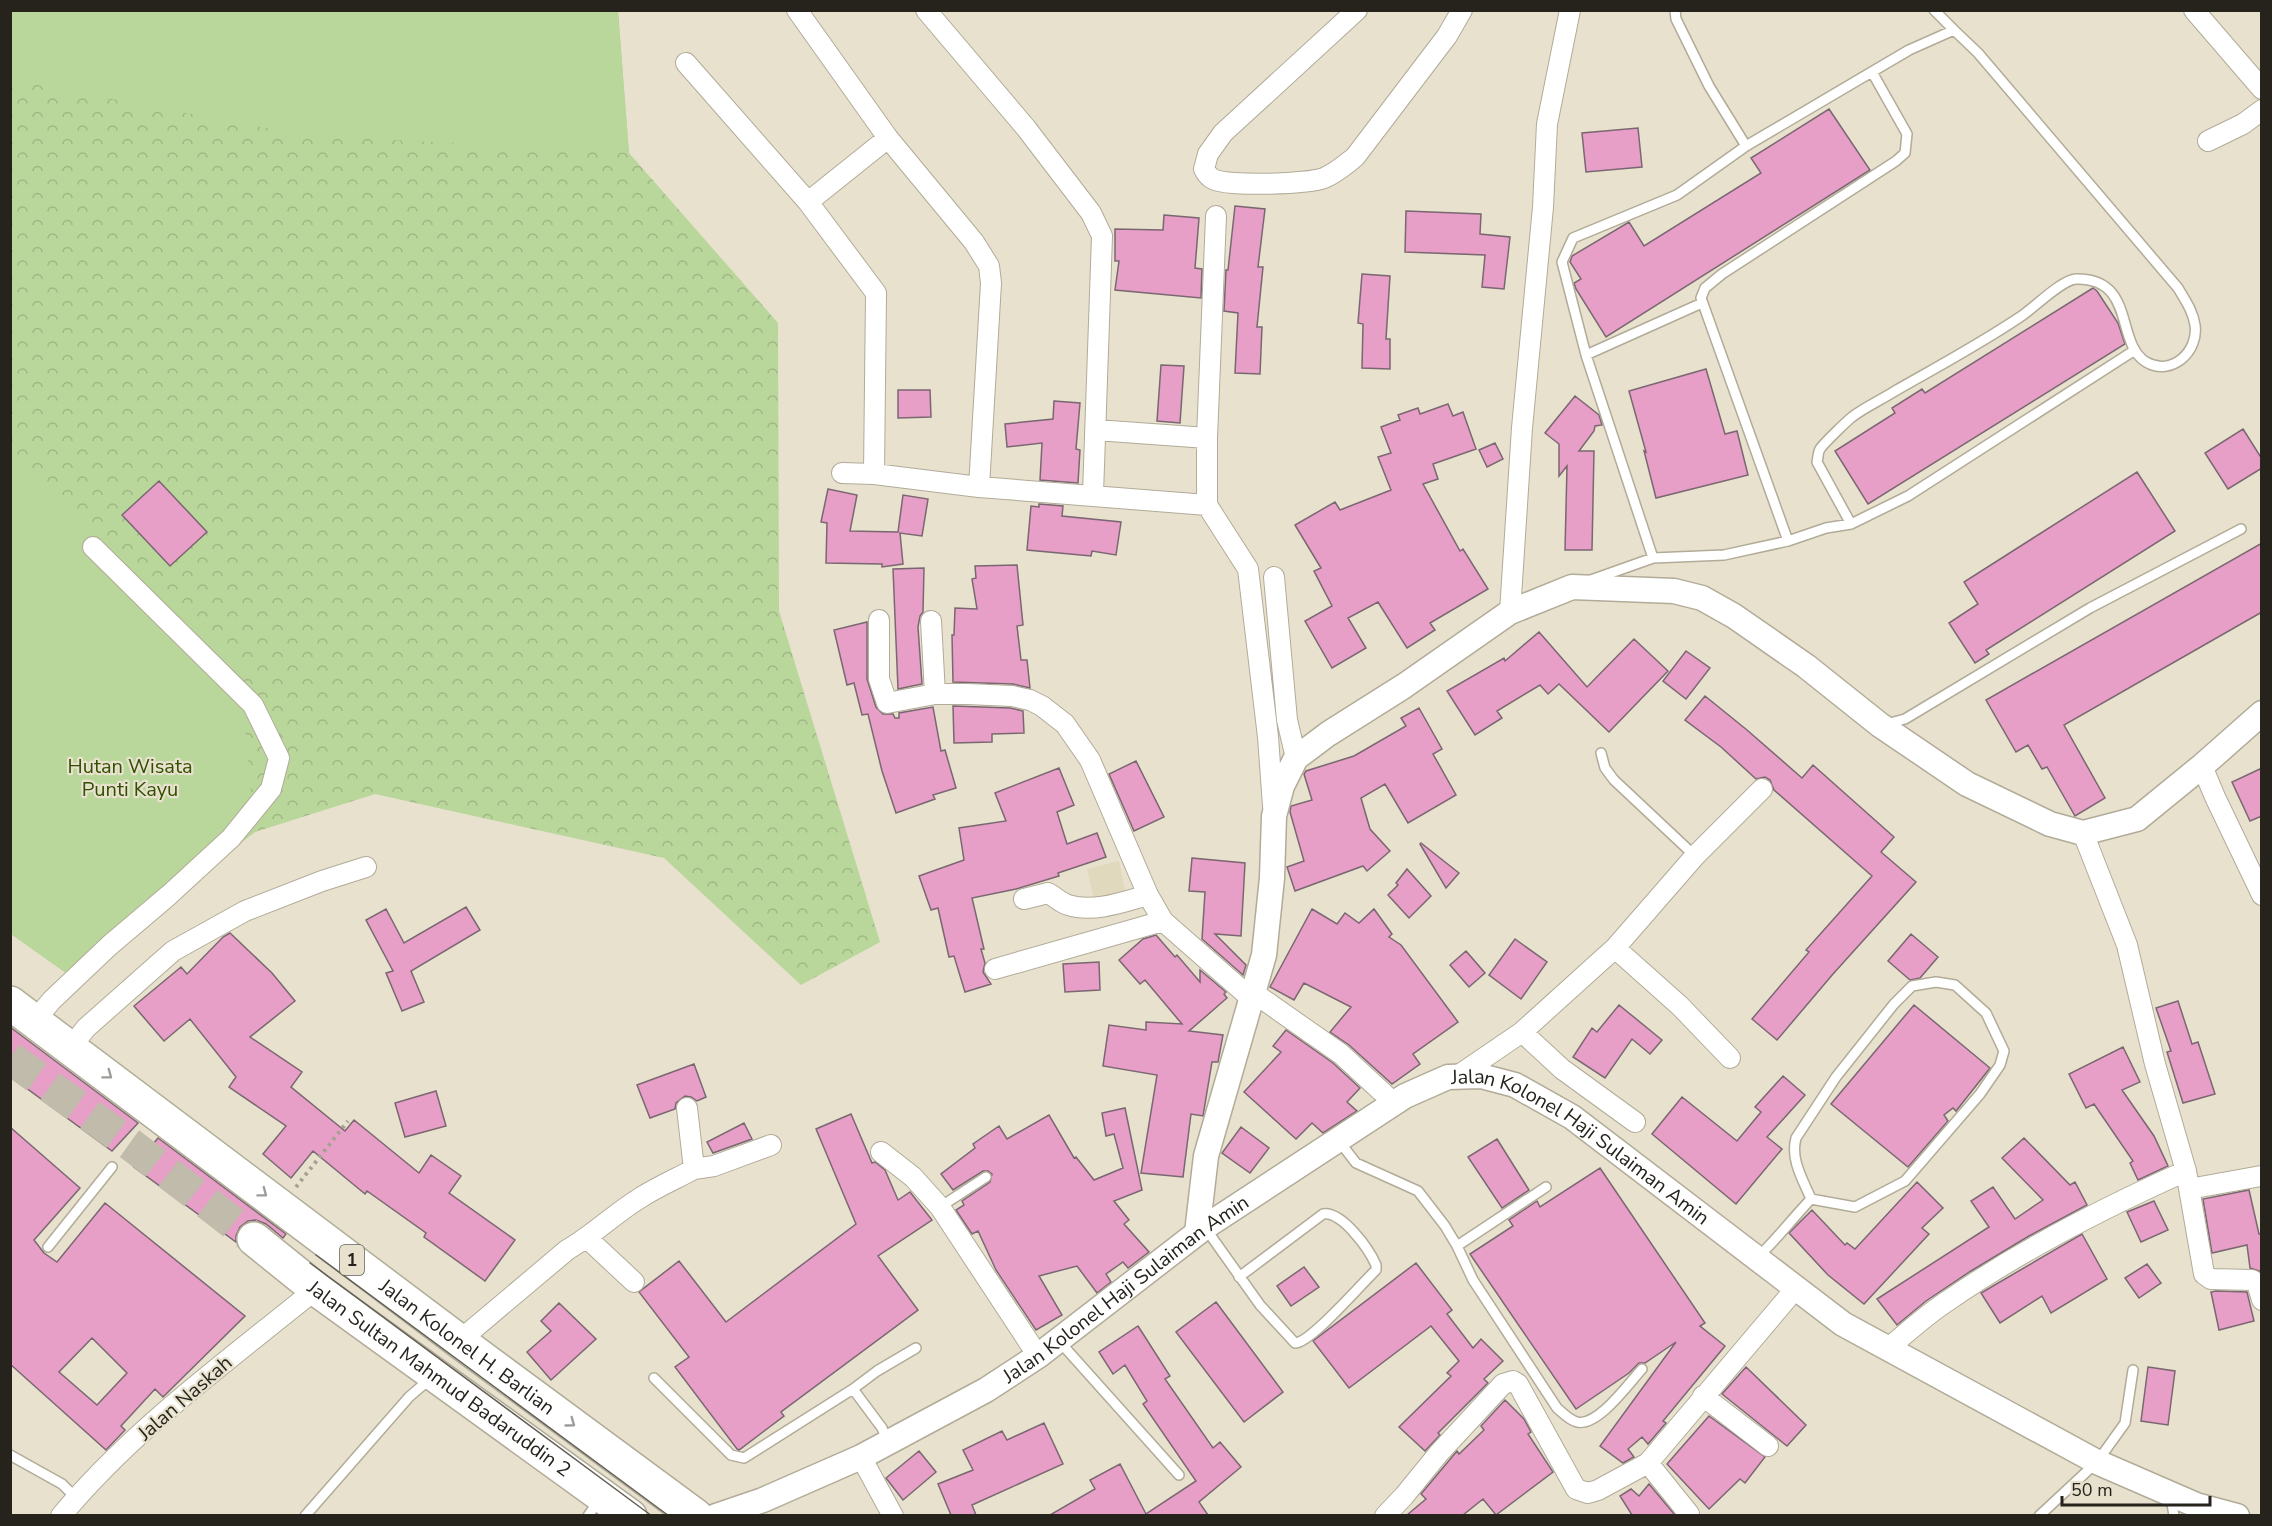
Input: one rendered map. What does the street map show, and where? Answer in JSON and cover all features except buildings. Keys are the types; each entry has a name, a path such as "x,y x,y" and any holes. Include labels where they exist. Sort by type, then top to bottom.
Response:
{"highway":[{"name":"Jalan Kolonel H. Barlian","path":"23,1011 459,1341 696,1515"},
{"name":"Jalan Sultan Mahmud Badaruddin 2","path":"254,1239 316,1289 435,1375 595,1506 630,1515"}],"street":[{"path":"797,10 888,138 974,242 989,266 991,283 979,487"},
{"path":"926,10 1026,128 1091,213 1102,236 1093,495"},
{"path":"1357,10 1223,133 1204,162 1207,174 1214,180 1230,184 1302,181 1323,178 1341,168 1355,157 1447,36 1462,10"},
{"path":"2194,10 2262,89"},
{"path":"1510,612 1522,428 1543,207 1546,124 1568,11"},
{"path":"686,63 808,202 876,293 874,474"},
{"path":"2208,141 2243,124 2262,111"},
{"path":"808,202 888,138"},
{"path":"1201,1230 1206,1156 1264,955 1272,878 1274,816 1268,737 1248,569 1207,505 1216,216"},
{"path":"1096,430 1208,438"},
{"path":"842,472 979,487 1207,505"},
{"path":"23,1011 52,1000 110,945 231,838 271,789 279,758 253,705 93,547"},
{"path":"1274,577 1287,720 1296,758"},
{"path":"1274,816 1282,786 1296,758 1510,612 1572,587 1674,591 1702,598 1734,616 1806,666 1880,725 1967,784 2050,824 2084,833 2136,819 2202,766 2262,713"},
{"path":"879,620 879,679 886,702 934,694 1012,696 1030,699 1065,724 1090,760 1148,895 1163,921 1253,996 1341,1054 1394,1103"},
{"path":"932,621 934,694"},
{"path":"2202,766 2262,895"},
{"path":"1456,1077 1522,1032 1616,948 1695,856 1762,789"},
{"path":"2084,833 2127,945 2187,1180 2205,1274 2211,1279 2252,1280 2257,1283 2262,1300"},
{"path":"71,1047 86,1028 173,951 245,911 322,881 366,867"},
{"path":"1024,899 1048,893 1067,904 1100,907 1148,895"},
{"path":"995,969 1163,921"},
{"path":"1616,948 1680,1006 1730,1058"},
{"path":"1522,1032 1562,1069 1635,1122"},
{"name":"Jalan Kolonel Haji Sulaiman Amin","path":"716,1515 763,1500 861,1457 986,1390 1059,1341 1201,1230 1405,1096 1448,1077 1481,1076 1515,1084 1572,1117 1843,1324 2172,1505 2196,1504 2237,1515"},
{"path":"687,1108 694,1170"},
{"path":"459,1341 567,1250 588,1239 599,1226 640,1197 694,1170 714,1166 771,1145"},
{"path":"881,1152 913,1177 940,1207 1038,1356"},
{"path":"1888,1348 1947,1301 2026,1251 2110,1205 2187,1180 2261,1176"},
{"path":"588,1239 634,1282"},
{"path":"1384,1515 1404,1496 1439,1453 1503,1384 1508,1382 1518,1384 1576,1489 1588,1493 1598,1490 1648,1463 1796,1287"},
{"name":"Jalan Naskah","path":"59,1515 164,1413 316,1289"},
{"path":"1703,1396 1768,1446"},
{"path":"861,1457 893,1515"},
{"path":"1648,1463 1689,1514"}],"lane":[{"path":"1675,10 1676,19 1709,86 1746,146"},
{"path":"1851,524 1817,462 1821,448 1852,417 2021,317 2072,279 2105,286 2117,300 2135,350 2145,362 2159,366 2177,363 2193,346 2196,333 2194,315 2178,288 1978,53 1934,10"},
{"path":"1653,558 1586,355 1562,262 1573,238 1677,195 1746,146 1909,50 1954,30"},
{"path":"1788,541 1702,303 1705,288 1722,274 1905,153 1907,134 1872,72"},
{"path":"1586,355 1702,303"},
{"path":"1572,587 1653,558 1724,555 1788,541 1826,528 1851,524 1908,496 2135,350"},
{"path":"1880,725 1905,719 2090,608 2241,529"},
{"path":"1601,753 1605,768 1614,780 1695,856"},
{"path":"1936,982 1955,985 1986,1013 2004,1051 2000,1065 1980,1094 1905,1181 1855,1207 1811,1199 1794,1159 1793,1147 1796,1138 1836,1077 1894,1004 1912,986 1936,982"},
{"path":"1337,1140 1356,1163 1418,1191 1457,1246 1473,1280 1557,1408 1568,1418 1579,1423 1593,1419 1604,1412 1642,1369"},
{"path":"48,1247 112,1167"},
{"path":"940,1207 986,1177"},
{"path":"1457,1246 1546,1187"},
{"path":"1757,1258 1778,1239 1787,1225 1811,1199"},
{"path":"1201,1230 1292,1342 1298,1343 1319,1328 1376,1270 1376,1265 1356,1234 1335,1216 1323,1214 1239,1276"},
{"path":"1059,1341 1179,1475"},
{"path":"654,1378 731,1455 744,1458 916,1348"},
{"path":"2039,1515 2097,1462 2125,1423 2133,1370"},
{"path":"305,1515 409,1397 435,1375"},
{"path":"853,1389 882,1428 888,1444"},
{"path":"10,1455 62,1484 75,1497"}],"path":[{"path":"281,1206 348,1121"}],"shaded area":[{"path":"1119,861 1126,896 1095,903 1087,869"}],"green space":[{"path":"10,11 618,11 629,153 303,135 11,80"},
{"path":"11,11 618,11 629,153 778,323 779,611 880,942 801,985 664,858 375,794 255,832 55,965 11,934"},
{"name":"Hutan Wisata Punti Kayu","path":"10,461 238,652 255,832 70,976 11,934"}],"tunnel":[{"path":"10,1058 130,1144 254,1239"}],"tram line":[{"path":"316,1255 669,1516"},
{"path":"310,1263 652,1516"}]}
